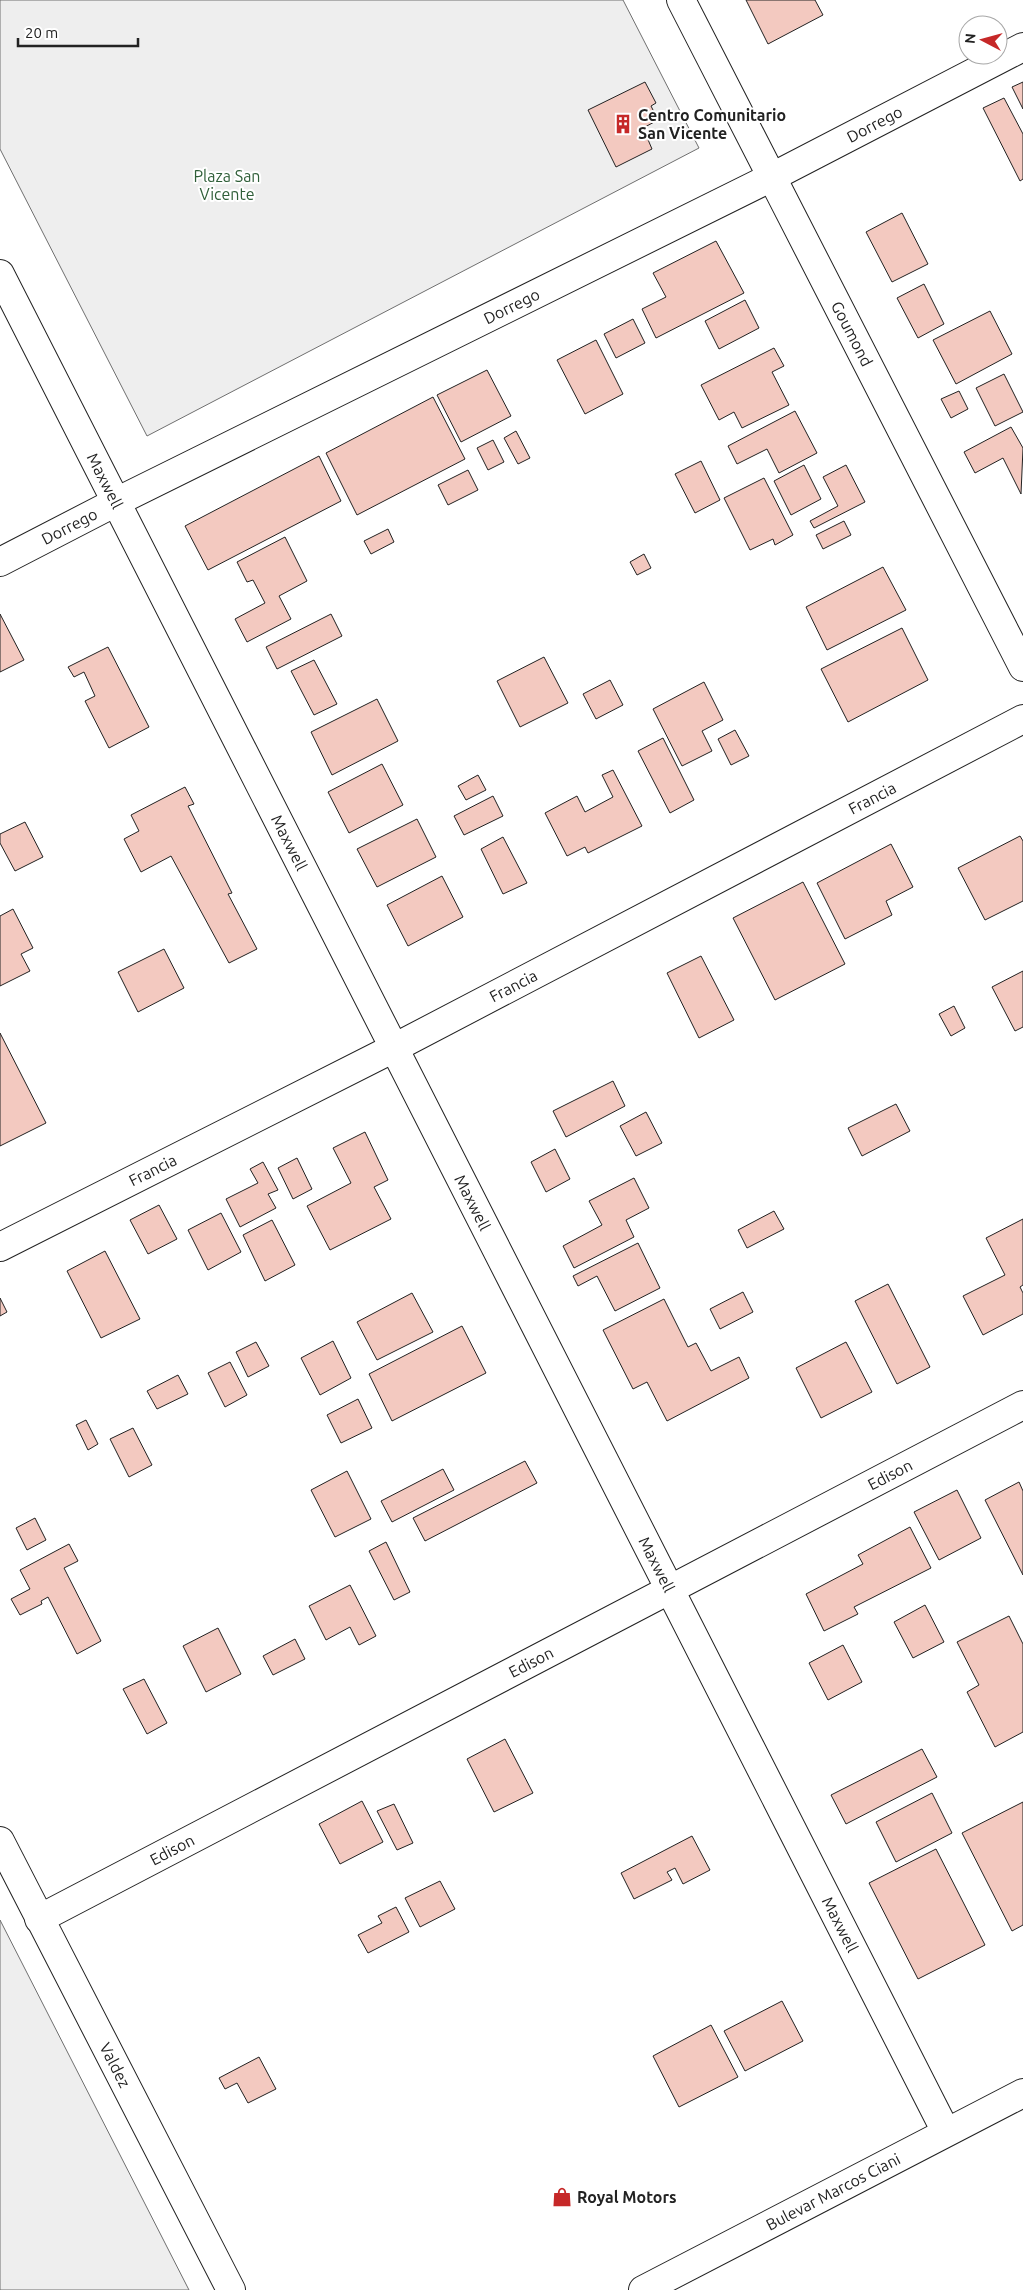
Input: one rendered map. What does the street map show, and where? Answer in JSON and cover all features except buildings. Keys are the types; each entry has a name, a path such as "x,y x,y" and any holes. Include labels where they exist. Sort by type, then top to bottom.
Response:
{"main road":[{"name":"Goumond","path":"681,0 1023,667"},
{"name":"Dorrego","path":"0,562 116,502 772,177 1023,47"},
{"name":"Maxwell","path":"0,274 946,2132"},
{"name":"Francia","path":"0,1247 394,1048 1023,719"},
{"name":"Edison","path":"39,1920 1023,1405"},
{"name":"Valdez","path":"0,1841 231,2290"},
{"name":"Bulevar Marcos Ciani","path":"643,2290 1023,2093"}],"green space":[{"name":"Plaza San Vicente","path":"0,0 623,0 699,148 147,436 0,149"},
{"path":"0,1920 189,2290 0,2290"}],"place":[{"name":"Centro Comunitario San Vicente","path":"623,124"},
{"name":"Royal Motors","path":"562,2197"}]}
